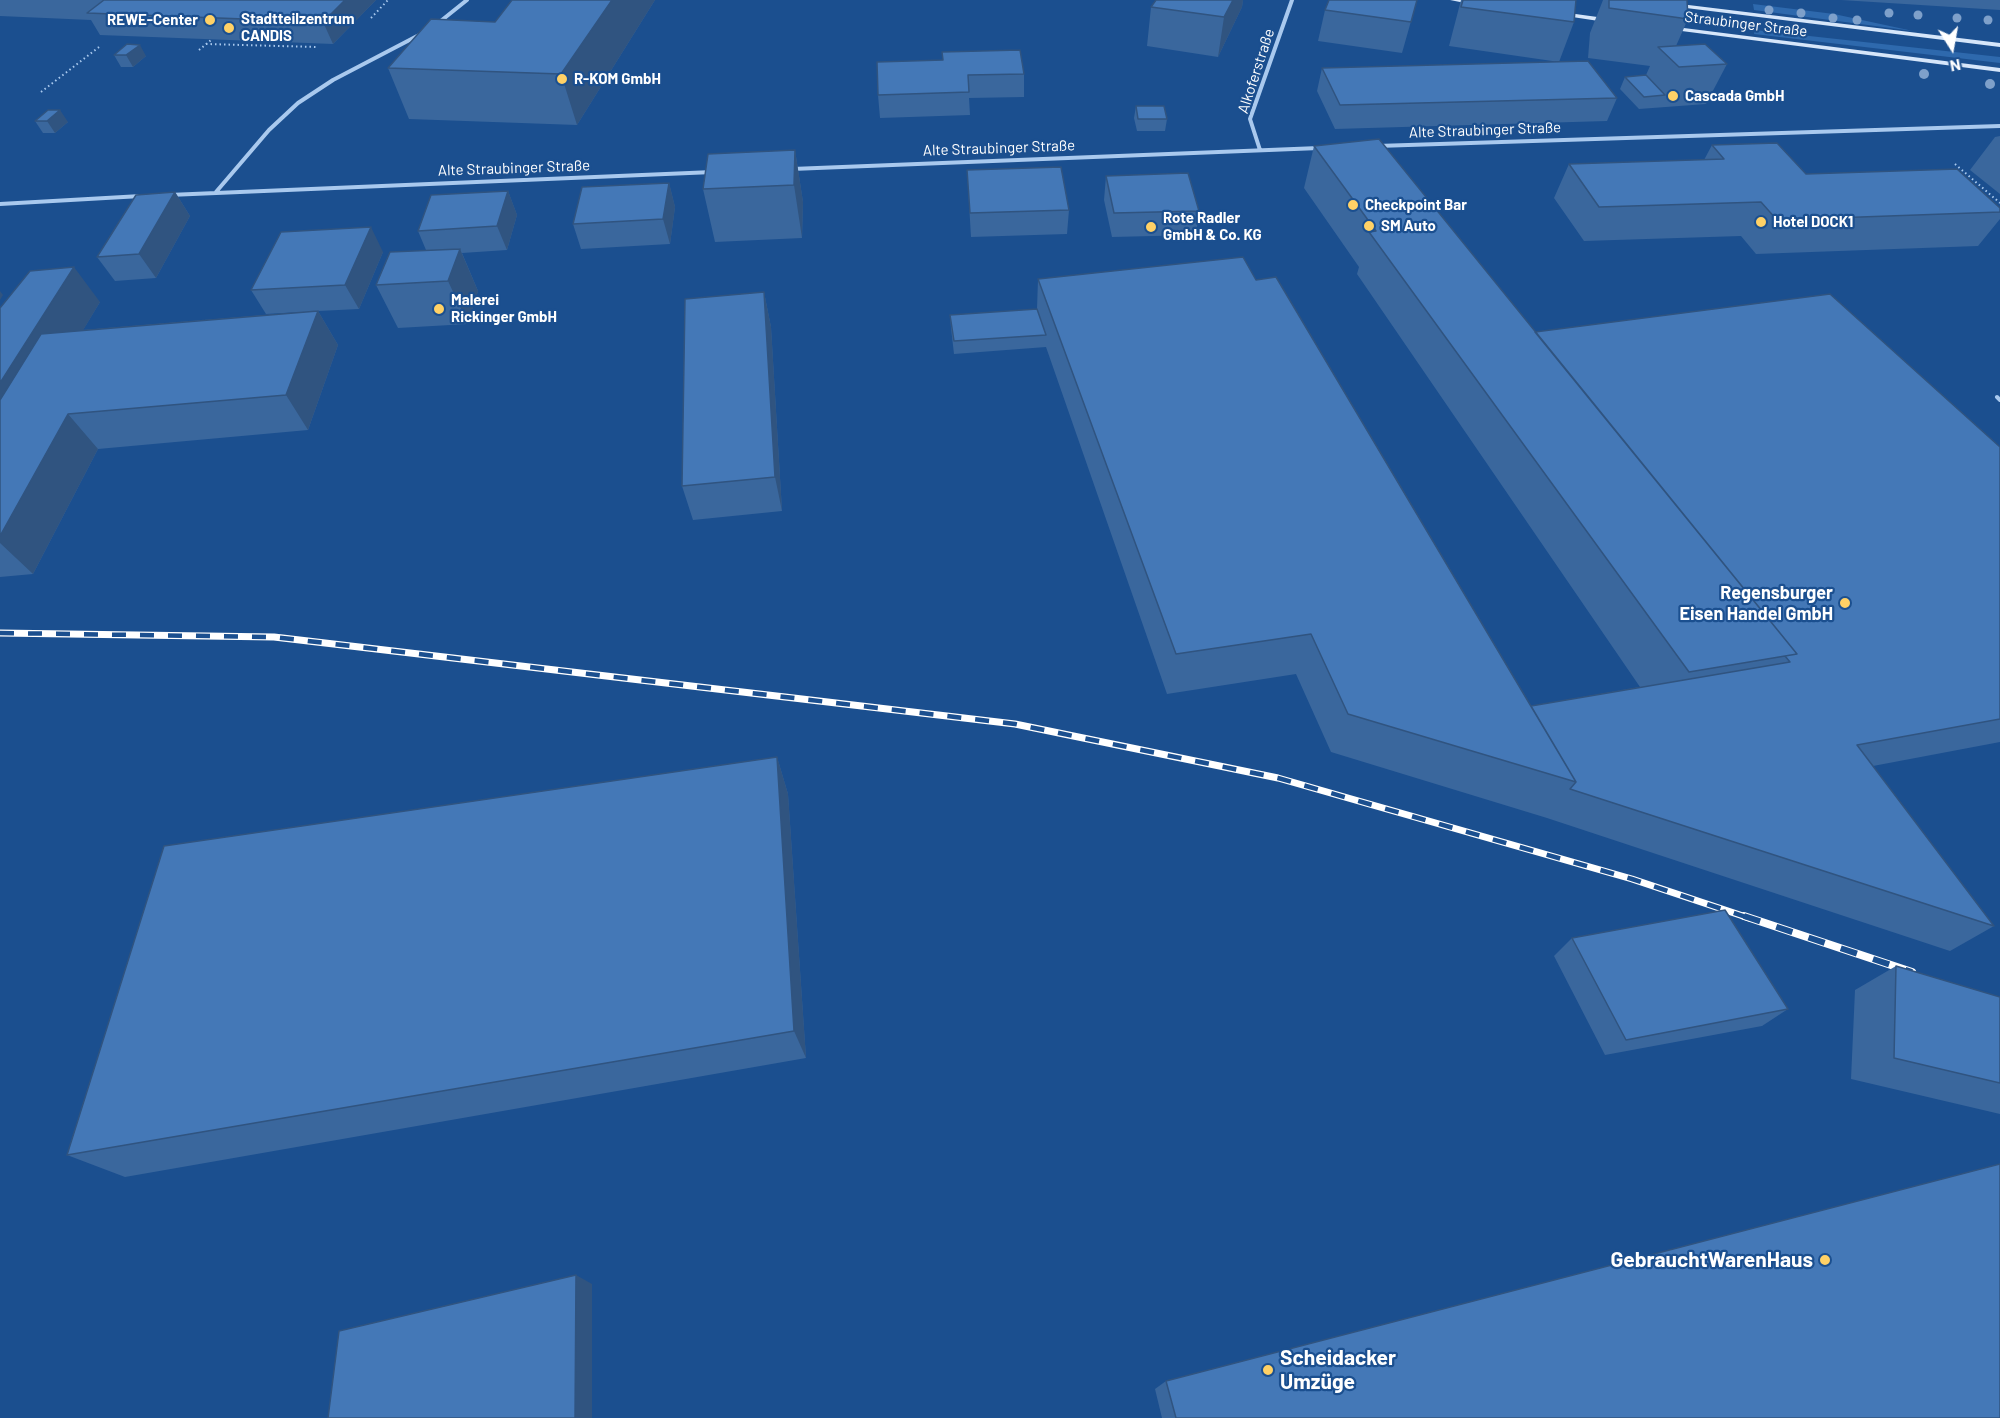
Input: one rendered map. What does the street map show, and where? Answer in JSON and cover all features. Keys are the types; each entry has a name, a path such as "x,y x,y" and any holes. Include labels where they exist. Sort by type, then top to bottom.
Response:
{"main road":[{"path":"1453,0 1488,4"},
{"name":"Straubinger Straße","path":"1660,4 2000,45"},
{"path":"1558,14 1616,21"},
{"name":"Straubinger Straße","path":"1663,27 2000,70"}],"street":[{"path":"434,26 467,0"},
{"name":"Alkoferstraße","path":"1260,150 1250,119 1292,0"},
{"path":"216,192 269,130 298,103 333,80 426,31"},
{"name":"Alte Straubinger Straße","path":"1366,146 2000,126"},
{"name":"Alte Straubinger Straße","path":"783,169 1331,147"},
{"name":"Alte Straubinger Straße","path":"168,195 724,172"},
{"path":"0,204 144,196"}],"path":[{"path":"199,50 211,40"},
{"path":"278,46 284,42"},
{"path":"206,44 320,48"},
{"path":"41,92 99,47"}],"shaded area":[{"path":"1753,4 1834,14 1913,31 1754,10"},
{"path":"1755,30 2000,57 2000,63 1754,34"}],"building":[{"path":"104,0 345,0 323,22 87,13"},
{"path":"512,0 612,0 561,74 388,68 431,19 495,22"},
{"path":"1156,0 1233,0 1224,17 1151,7"},
{"path":"1329,0 1417,0 1411,22 1325,10"},
{"path":"1463,0 1576,0 1574,22 1461,7"},
{"path":"1609,0 1687,0 1688,19 1609,8"},
{"path":"127,44 140,45 126,55 114,55"},
{"path":"1705,44 1727,64 1679,67 1658,47"},
{"path":"1020,50 1024,74 968,75 969,92 878,95 877,62 943,60 942,52"},
{"path":"1588,61 1617,98 1340,105 1322,68"},
{"path":"1646,75 1665,95 1644,97 1625,77"},
{"path":"1136,106 1164,106 1167,119 1138,119"},
{"path":"48,110 60,110 47,121 35,121"},
{"path":"1379,139 1797,654 1689,672 1369,232 1376,231 1314,146"},
{"path":"1777,143 1806,174 1957,169 2000,208 2000,212 1777,220 1761,202 1599,207 1569,164 1724,159 1712,145"},
{"path":"795,150 794,185 703,189 708,154"},
{"path":"1061,167 1069,210 970,213 967,170"},
{"path":"1188,173 1199,211 1114,213 1106,176"},
{"path":"669,183 663,219 573,224 582,187"},
{"path":"508,191 497,226 418,231 431,195"},
{"path":"175,192 139,254 97,257 136,195"},
{"path":"371,227 345,285 251,290 281,232"},
{"path":"460,249 448,281 376,285 390,252"},
{"path":"1243,257 1256,280 1276,277 1576,782 1348,714 1311,634 1176,654 1038,279"},
{"path":"74,267 0,383 0,308 30,271"},
{"path":"764,292 775,477 682,486 685,299"},
{"name":"Regensburger Eisen Handel GmbH","path":"1830,294 2000,447 2000,719 1857,745 1994,926 1570,789 1576,782 1531,706 1790,662 1785,656 1797,654 1535,332"},
{"path":"1037,309 1046,335 954,341 950,315"},
{"path":"318,311 286,395 68,414 0,536 0,400 41,334"},
{"path":"777,757 794,1031 67,1155 164,846"},
{"path":"1725,910 1788,1009 1626,1040 1572,938"},
{"path":"1896,966 2000,997 2000,1083 1894,1058"},
{"name":"GebrauchtWarenHaus","path":"2000,1164 2000,1418 1176,1418 1166,1381"},
{"path":"576,1275 575,1418 328,1418 339,1331"}],"railway":[{"path":"0,633 274,637 1015,724 1278,778 1632,879 1749,918"},
{"path":"1744,916 1912,972"}],"place":[{"name":"REWE-Center","path":"210,20"},
{"name":"Stadtteilzentrum CANDIS","path":"229,28"},
{"name":"R-KOM GmbH","path":"562,79"},
{"name":"Cascada GmbH","path":"1673,96"},
{"name":"Checkpoint Bar","path":"1353,205"},
{"name":"Hotel DOCK1","path":"1761,222"},
{"name":"SM Auto","path":"1369,226"},
{"name":"Rote Radler GmbH & Co. KG","path":"1151,227"},
{"name":"Malerei Rickinger GmbH","path":"439,309"},
{"name":"Regensburger Eisen Handel GmbH","path":"1845,603"},
{"name":"GebrauchtWarenHaus","path":"1825,1260"},
{"name":"Scheidacker Umzüge","path":"1268,1370"}]}
